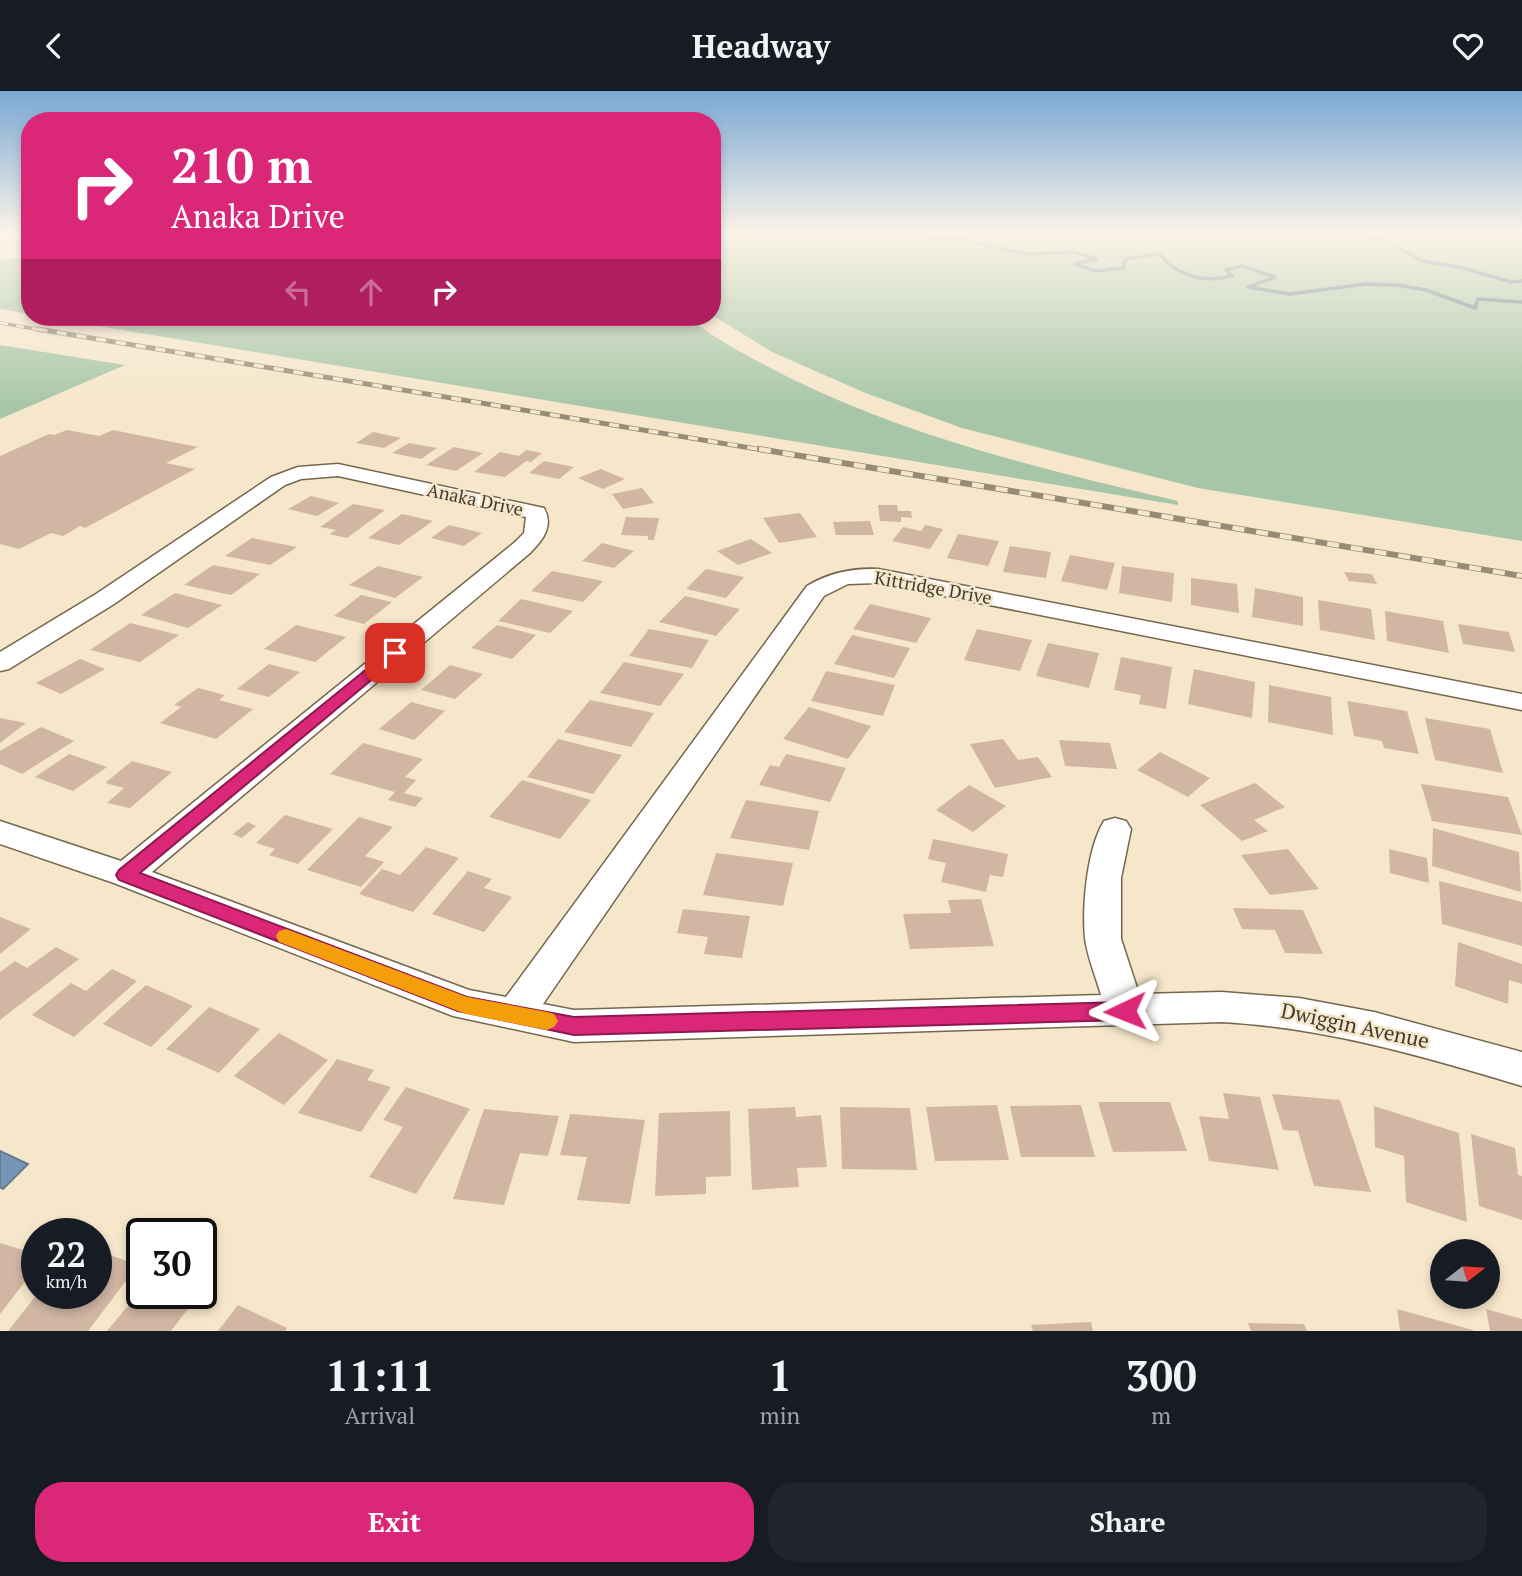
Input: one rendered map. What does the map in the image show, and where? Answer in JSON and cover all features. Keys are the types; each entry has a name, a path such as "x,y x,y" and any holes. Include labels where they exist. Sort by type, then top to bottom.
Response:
{"street":[{"name":"Anaka Drive","path":"0,663 105,599 278,481 298,473 338,470 536,513 538,522 535,536 522,548 126,875"},
{"name":"Kittridge Drive","path":"515,1015 815,591 825,584 845,578 878,576 1522,702"},
{"path":"1115,829 1104,879 1103,939 1125,1011"},
{"name":"Dwiggin Avenue","path":"0,832 126,875 466,1005 574,1026 1222,1007 1272,1008 1389,1029 1522,1069"}],"green space":[{"path":"0,293 21,293 21,312 0,309"},
{"path":"721,293 1522,293 1522,541 1198,488 962,428 863,392 772,352 721,321"},
{"path":"98,326 699,326 775,370 882,418 979,450 1178,501 1178,505"},
{"path":"0,345 125,365 0,419"}],"water":[{"path":"0,1151 28,1164 3,1189 0,1187"}],"building":[{"path":"67,430 99,436 113,430 198,447 166,463 195,469 85,528 80,526 63,536 51,533 19,549 0,544 0,456 49,434"},
{"path":"373,432 401,438 384,448 356,443"},
{"path":"409,443 437,448 421,459 392,453"},
{"path":"454,447 483,453 456,471 426,465"},
{"path":"526,450 542,453 505,477 474,472 500,452 519,456"},
{"path":"544,461 574,467 559,479 529,473"},
{"path":"601,469 625,479 603,489 578,478"},
{"path":"642,488 654,503 623,509 612,494"},
{"path":"311,496 339,503 317,516 288,509"},
{"path":"353,504 385,510 347,538 329,534 336,530 320,527"},
{"path":"878,505 897,505 898,511 911,511 912,518 901,517 901,522 880,521"},
{"path":"800,513 817,537 779,543 763,518"},
{"path":"402,514 433,521 399,545 368,538"},
{"path":"626,517 659,518 654,540 648,540 648,536 621,535"},
{"path":"870,521 874,535 836,535 833,522"},
{"path":"449,525 482,533 464,546 431,538"},
{"path":"925,525 943,529 930,549 892,541 903,527 921,531"},
{"path":"958,534 999,541 988,566 947,558"},
{"path":"252,538 297,547 270,565 225,556"},
{"path":"751,539 772,553 738,565 717,551"},
{"path":"602,543 634,551 614,568 582,561"},
{"path":"1010,546 1051,552 1046,578 1003,572"},
{"path":"1070,555 1115,563 1107,590 1061,581"},
{"path":"213,565 260,574 231,595 184,585"},
{"path":"378,566 423,577 395,598 349,585"},
{"path":"1122,566 1174,573 1172,602 1119,593"},
{"path":"706,569 744,577 726,598 686,589"},
{"path":"552,571 603,581 583,602 531,591"},
{"path":"1344,572 1372,574 1377,584 1349,581"},
{"path":"1191,578 1237,584 1239,613 1191,605"},
{"path":"1255,588 1303,597 1303,626 1252,617"},
{"path":"175,593 222,605 188,628 141,615"},
{"path":"361,595 392,602 364,624 334,616"},
{"path":"685,596 740,609 716,636 659,622"},
{"path":"521,599 573,611 550,633 498,621"},
{"path":"1318,600 1371,609 1375,640 1320,630"},
{"path":"870,604 931,618 916,643 853,629"},
{"path":"1385,611 1443,621 1449,653 1387,641"},
{"path":"130,623 179,635 140,662 90,650"},
{"path":"1458,624 1509,632 1515,652 1463,644"},
{"path":"296,625 346,637 315,662 264,649"},
{"path":"497,625 536,635 512,659 471,648"},
{"path":"649,629 709,640 692,668 629,656"},
{"path":"977,629 1032,640 1020,671 964,660"},
{"path":"852,635 910,648 894,678 834,664"},
{"path":"1048,643 1099,653 1089,688 1036,676"},
{"path":"1121,657 1172,667 1166,709 1139,704 1141,695 1114,690"},
{"path":"80,659 105,669 61,694 36,683"},
{"path":"624,662 684,674 660,706 600,693"},
{"path":"269,664 300,672 269,697 237,689"},
{"path":"450,665 483,674 455,699 421,690"},
{"path":"1194,669 1255,682 1252,718 1188,704"},
{"path":"826,671 895,685 883,716 811,701"},
{"path":"1269,685 1331,697 1333,735 1268,722"},
{"path":"198,688 225,695 219,700 253,709 216,739 160,723 181,707 174,705"},
{"path":"590,700 654,713 631,747 564,732"},
{"path":"1347,701 1407,711 1419,754 1384,748 1382,741 1354,736"},
{"path":"411,702 445,711 414,740 379,729"},
{"path":"809,707 871,726 848,759 783,739"},
{"path":"0,718 26,723 0,743"},
{"path":"1425,718 1490,729 1503,773 1435,760"},
{"path":"41,727 74,741 22,774 0,764 0,751"},
{"path":"558,739 622,755 593,794 527,777"},
{"path":"1003,739 1018,760 1038,757 1052,777 995,788 970,744"},
{"path":"1059,740 1110,743 1117,769 1065,766"},
{"path":"363,743 423,759 405,777 416,780 404,793 423,798 415,807 388,800 395,792 330,774"},
{"path":"1160,752 1210,778 1188,797 1137,770"},
{"path":"69,754 107,767 73,791 35,777"},
{"path":"786,754 846,768 830,802 759,785 770,765 779,767"},
{"path":"132,761 172,772 130,808 107,803 124,788 105,783"},
{"path":"522,780 591,800 560,839 489,817"},
{"path":"1255,783 1285,807 1254,820 1268,831 1242,841 1200,805"},
{"path":"1421,784 1508,797 1522,835 1432,821"},
{"path":"969,785 1006,806 973,832 936,810"},
{"path":"746,800 819,811 809,850 730,838"},
{"path":"285,815 333,829 298,864 269,855 275,849 256,843"},
{"path":"359,817 393,827 365,856 384,862 361,887 307,870"},
{"path":"248,822 256,826 242,838 233,834"},
{"path":"1433,828 1519,852 1521,892 1432,866"},
{"path":"933,839 1008,854 1003,877 990,875 986,892 941,882 946,863 928,859"},
{"path":"426,847 459,858 413,912 359,894 382,869 400,875"},
{"path":"1288,849 1319,889 1270,895 1241,855"},
{"path":"1389,849 1427,858 1429,883 1390,873"},
{"path":"716,853 793,863 783,906 703,895"},
{"path":"468,871 492,879 484,888 512,897 484,932 432,914"},
{"path":"1439,881 1522,902 1522,946 1442,924"},
{"path":"981,899 994,946 910,949 903,914 951,913 948,900"},
{"path":"1233,908 1303,910 1323,954 1285,953 1275,930 1242,929"},
{"path":"683,909 750,916 742,958 704,954 708,937 677,933"},
{"path":"0,917 31,929 0,954"},
{"path":"1458,942 1522,964 1522,984 1509,980 1508,1004 1455,986"},
{"path":"56,947 79,959 0,1020 0,972 15,961 27,968"},
{"path":"112,969 137,981 74,1037 32,1015 71,983 86,991"},
{"path":"146,985 193,1006 151,1047 103,1024"},
{"path":"209,1007 260,1029 219,1073 166,1049"},
{"path":"279,1033 328,1060 284,1105 234,1076"},
{"path":"337,1059 374,1070 367,1080 391,1087 361,1132 298,1113"},
{"path":"406,1087 470,1109 416,1194 369,1177 403,1127 383,1120"},
{"path":"1223,1093 1260,1097 1279,1170 1209,1161 1199,1116 1229,1119"},
{"path":"1272,1094 1340,1100 1371,1192 1314,1186 1298,1131 1283,1130"},
{"path":"1098,1102 1170,1102 1187,1151 1113,1152"},
{"path":"997,1105 1009,1160 935,1161 926,1107"},
{"path":"1081,1105 1095,1157 1021,1157 1010,1106"},
{"path":"1374,1106 1459,1133 1467,1222 1406,1202 1404,1156 1375,1147"},
{"path":"795,1107 796,1117 821,1115 827,1167 797,1168 799,1187 752,1190 748,1109"},
{"path":"840,1107 910,1108 917,1170 842,1169"},
{"path":"484,1109 559,1116 548,1156 520,1153 504,1205 453,1199"},
{"path":"730,1111 731,1176 706,1177 706,1194 655,1196 659,1113"},
{"path":"570,1114 645,1120 630,1204 577,1200 587,1157 560,1155"},
{"path":"1471,1134 1515,1148 1518,1175 1522,1176 1522,1220 1479,1206"},
{"path":"0,1243 21,1249 21,1287 0,1314"},
{"path":"112,1256 126,1261 126,1281 112,1299"},
{"path":"238,1305 287,1328 285,1331 218,1331"},
{"path":"126,1308 188,1309 171,1331 107,1331"},
{"path":"25,1309 105,1309 88,1331 8,1331"},
{"path":"1397,1309 1473,1330 1473,1331 1400,1331"},
{"path":"1486,1309 1522,1319 1522,1331 1490,1331"},
{"path":"1091,1322 1093,1331 1033,1331 1031,1325"},
{"path":"1248,1323 1304,1324 1307,1331 1251,1331"}],"waterway":[{"path":"1283,293 1299,293"},
{"path":"1434,293 1475,308 1478,299 1522,302"}],"railway":[{"path":"0,323 48,331"},
{"path":"37,329 769,451"},
{"path":"759,449 1522,576"}],"slow traffic":[{"path":"286,936 466,1005 547,1021"}],"route":[{"path":"395,653 126,875 466,1005 574,1026 1125,1011"}]}
